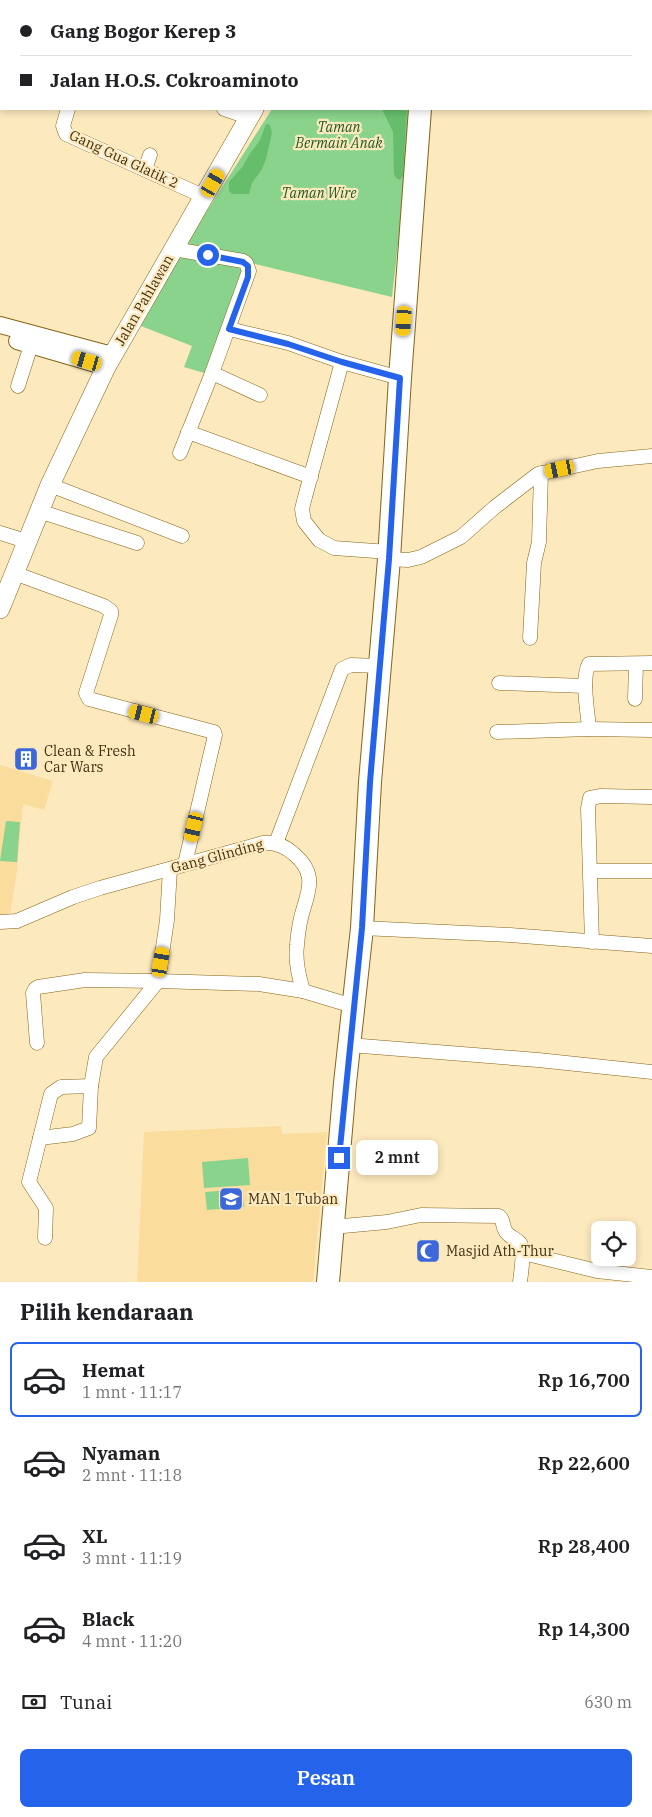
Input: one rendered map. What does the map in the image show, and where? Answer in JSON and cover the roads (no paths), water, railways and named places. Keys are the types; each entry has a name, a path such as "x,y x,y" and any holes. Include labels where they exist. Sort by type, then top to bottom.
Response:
{"highway":[{"path":"328,1282 353,1006 362,928 367,822 389,556 420,110"}],"main road":[{"name":"Jalan Pahlawan","path":"0,609 39,511 109,361 252,113"}],"street":[{"name":"Gang Gua Glatik 2","path":"68,110 63,126 66,134 205,197"},
{"path":"231,110 252,113"},
{"path":"145,169 150,155"},
{"path":"174,249 246,263 249,271 229,329 180,453"},
{"path":"0,325 109,361"},
{"path":"229,329 288,344 342,362 400,378"},
{"path":"0,336 31,345 109,361"},
{"path":"18,386 31,345"},
{"path":"342,362 302,509 304,520 319,540 334,548 408,560 422,557 461,537 534,476 598,461 652,456"},
{"path":"212,373 260,395"},
{"path":"188,432 311,477"},
{"path":"530,638 534,563 539,542 541,473"},
{"path":"50,486 182,536"},
{"path":"39,511 137,543"},
{"path":"0,533 26,541"},
{"path":"14,573 104,606 111,611 86,693 89,699 214,732 215,735 185,864"},
{"path":"589,729 585,686 589,664 652,663"},
{"path":"635,699 636,664"},
{"path":"276,843 342,670 351,665 380,666"},
{"path":"499,683 585,686"},
{"path":"498,732 589,729 652,730"},
{"path":"592,942 588,808 590,798 601,796 652,797"},
{"name":"Gang Glinding","path":"0,922 17,921 91,891 185,864 263,843 276,843 289,849 297,856 304,865 310,882 309,894 304,906 296,960 303,991"},
{"path":"40,1138 73,1134 89,1128 91,1086 96,1057 158,981 167,920 170,869"},
{"path":"591,871 652,871"},
{"path":"362,928 510,935 652,946"},
{"path":"37,1043 34,989 38,986 85,980 260,984 303,991 353,1006"},
{"path":"350,1045 538,1060 652,1072"},
{"path":"45,1238 46,1208 29,1182 52,1091 63,1086 91,1086"},
{"path":"332,1227 387,1222 421,1214 499,1216 502,1219 506,1233 520,1242 522,1253 520,1282"},
{"path":"522,1253 597,1270 652,1277"}],"place":[{"name":"Clean & Fresh Car Wars","path":"26,759"},
{"name":"MAN 1 Tuban","path":"231,1199"},
{"name":"Masjid Ath-Thur","path":"428,1251"}],"park label":[{"name":"Taman Bermain Anak","path":"339,136"},
{"name":"Taman Wire","path":"319,193"}]}
